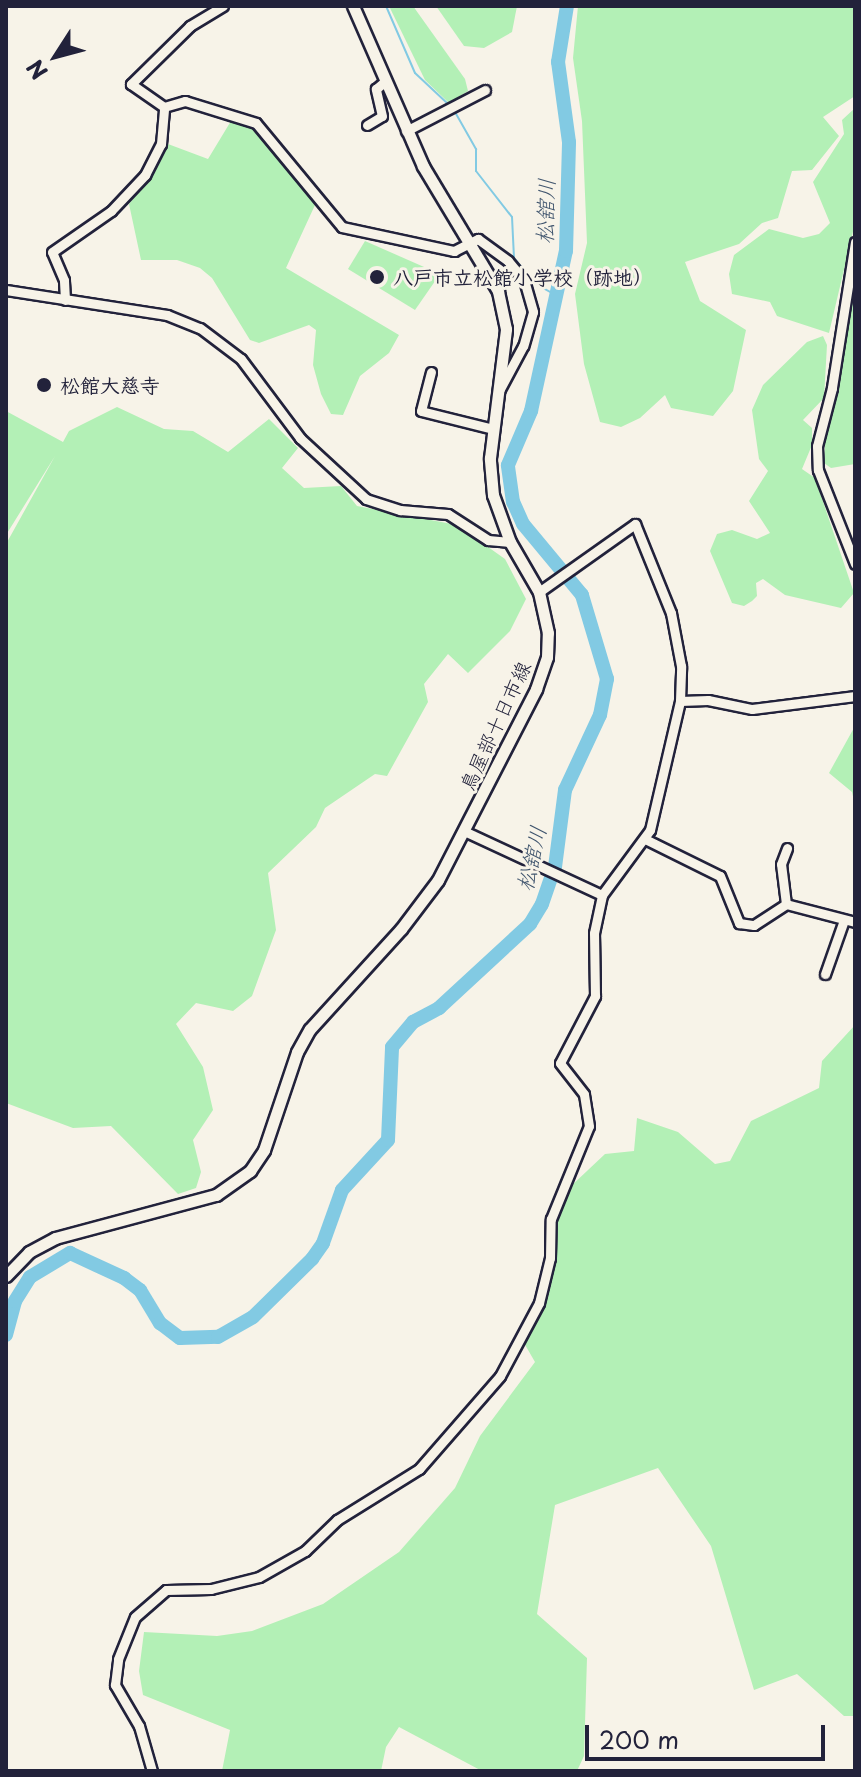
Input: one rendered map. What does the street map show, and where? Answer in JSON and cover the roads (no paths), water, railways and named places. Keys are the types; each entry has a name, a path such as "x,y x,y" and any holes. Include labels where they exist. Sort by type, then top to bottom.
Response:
{"main road":[{"name":"鳥屋部十日市線","path":"6,1276 29,1252 55,1238 216,1195 250,1171 264,1150 292,1065 310,1029 422,904 464,831 547,657 548,633 539,592 510,542 493,495 493,429 504,312 489,272 469,243 406,131 353,6"}],"street":[{"path":"164,107 131,84 190,26 223,6"},
{"path":"367,125 382,116 376,89 384,82"},
{"path":"406,131 485,90"},
{"path":"164,107 185,101 256,123 272,136 330,218 342,227 444,250 478,239 508,261 533,297 523,346 499,390"},
{"path":"65,300 64,280 52,252 111,211 145,175 161,144 164,107"},
{"path":"855,242 832,388 817,446 824,488 855,564"},
{"path":"6,290 167,315 200,328 241,359 300,438 366,499 400,510 448,514 488,540 510,542"},
{"path":"431,372 421,411 493,429"},
{"path":"152,1771 139,1726 115,1685 118,1659 135,1617 166,1590 211,1589 259,1577 305,1551 337,1520 419,1469 500,1376 530,1325 547,1278 551,1219 589,1126 584,1094 560,1063 595,996 594,933 602,895 647,840 680,701 680,648 641,529 635,524 626,527 539,592"},
{"path":"680,701 708,700 752,709 855,696"},
{"path":"464,831 602,895"},
{"path":"647,840 720,876 739,923 754,925 786,904 855,922"},
{"path":"786,904 781,864 787,848"},
{"path":"825,974 844,920"}],"waterway":[{"path":"386,6 415,73 448,104"},
{"name":"松舘川","path":"6,1335 15,1301 30,1277 70,1253 124,1278 140,1290 160,1323 180,1338 218,1337 253,1317 312,1259 323,1243 342,1190 388,1140 392,1047 413,1022 439,1008 530,924 542,904 555,867 565,790 600,715 607,679 582,595 523,524 513,502 508,465 531,411 566,251 569,142 558,62 567,6"},
{"path":"455,112 476,149 476,171 512,217 514,258 534,283 557,296"}],"place":[{"name":"八戸市立松館小学校（跡地）","path":"377,277"},
{"name":"松館大慈寺","path":"44,385"}]}
